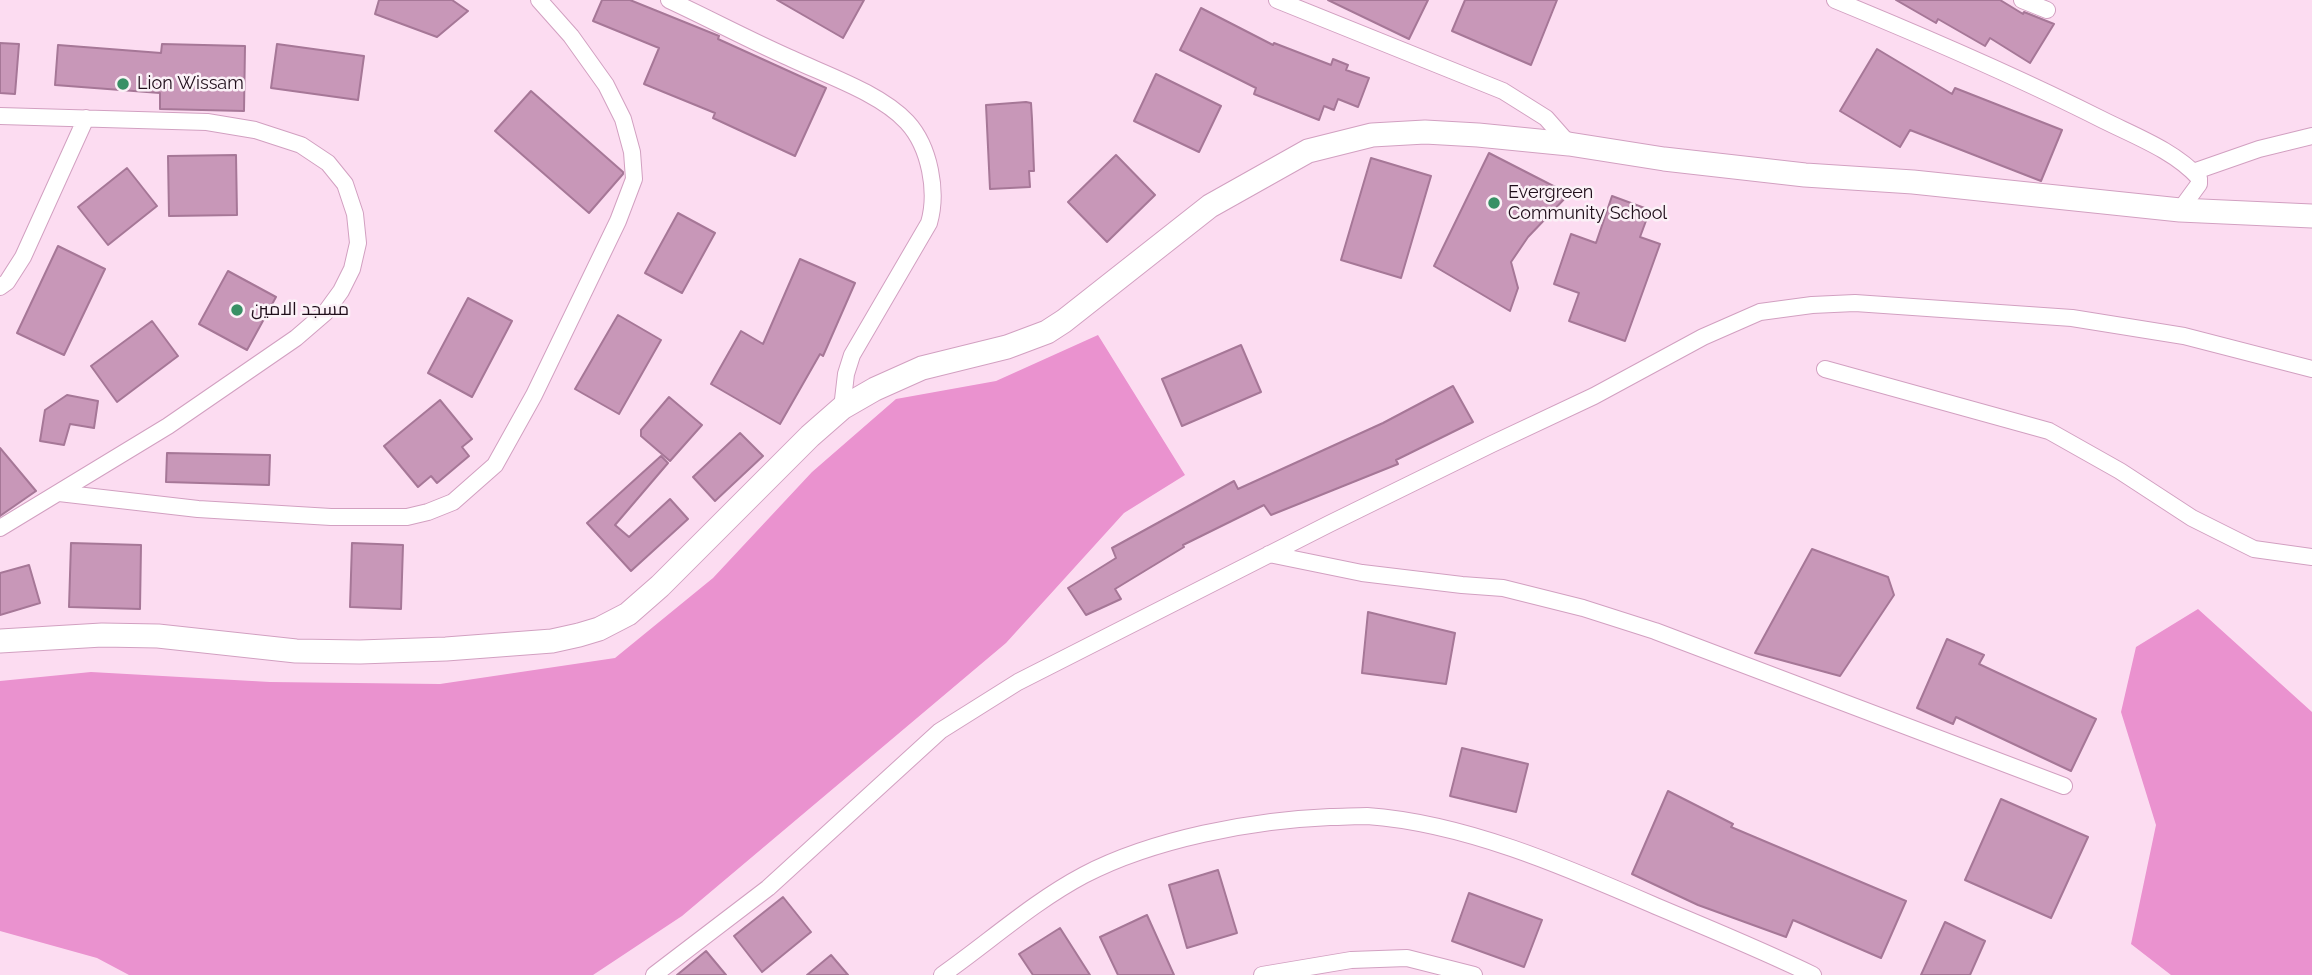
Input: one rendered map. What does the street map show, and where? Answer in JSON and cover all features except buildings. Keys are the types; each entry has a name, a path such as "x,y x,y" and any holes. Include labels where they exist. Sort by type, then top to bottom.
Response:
{"street":[{"path":"59,493 198,509 331,517 407,517 453,502 495,465 534,395 618,221 634,179 632,152 622,119 606,85 571,36 539,0"},
{"path":"669,0 890,107 908,123 924,150 932,189 933,209 929,223 852,355 846,374 842,408"},
{"path":"1277,0 1503,91 1546,118 1569,144"},
{"path":"1835,0 1874,8 2149,144 2193,172 2200,181 2180,210"},
{"path":"2022,0 2047,10"},
{"path":"0,116 207,122 255,130 301,145 328,163 345,184 355,214 358,243 352,269 341,291 325,313 296,338 168,426 0,528"},
{"path":"0,287 7,282 23,257 86,118"},
{"path":"0,641 103,635 158,636 296,651 360,652 552,641 599,629 628,614 660,586 810,436 842,408 875,389 922,368 1007,347 1047,332 1210,206 1308,151 1372,135 1425,132 1569,144 1664,159 1805,175 1913,182 2180,210 2312,216"},
{"path":"2193,172 2259,149 2312,136"},
{"path":"654,975 768,888 940,731 1018,682 1269,554 1594,396 1703,337 1760,312 1854,303 2072,318 2184,336 2312,369"},
{"path":"1825,369 2049,431 2120,471 2192,519 2254,549 2312,557"},
{"path":"1269,554 1362,572 1503,588 1604,614 2064,786"},
{"path":"942,975 1063,887 1128,856 1237,826 1289,819 1366,816 1425,825 1505,845 1611,886 1783,968 1813,975"},
{"path":"1262,975 1351,960 1407,958 1474,975"}],"shaded area":[{"path":"1098,335 1185,475 1124,513 1006,643 682,916 593,975 129,975 97,958 0,931 0,681 91,672 270,682 440,684 615,658 713,578 812,472 896,399 996,381"},
{"path":"2198,609 2312,712 2312,975 2171,975 2131,944 2156,825 2121,712 2136,647"}],"place":[{"name":"Lion Wissam","path":"123,84"},
{"name":"Evergreen Community School","path":"1494,203"},
{"name":"مسجد الامين","path":"237,310"}]}
